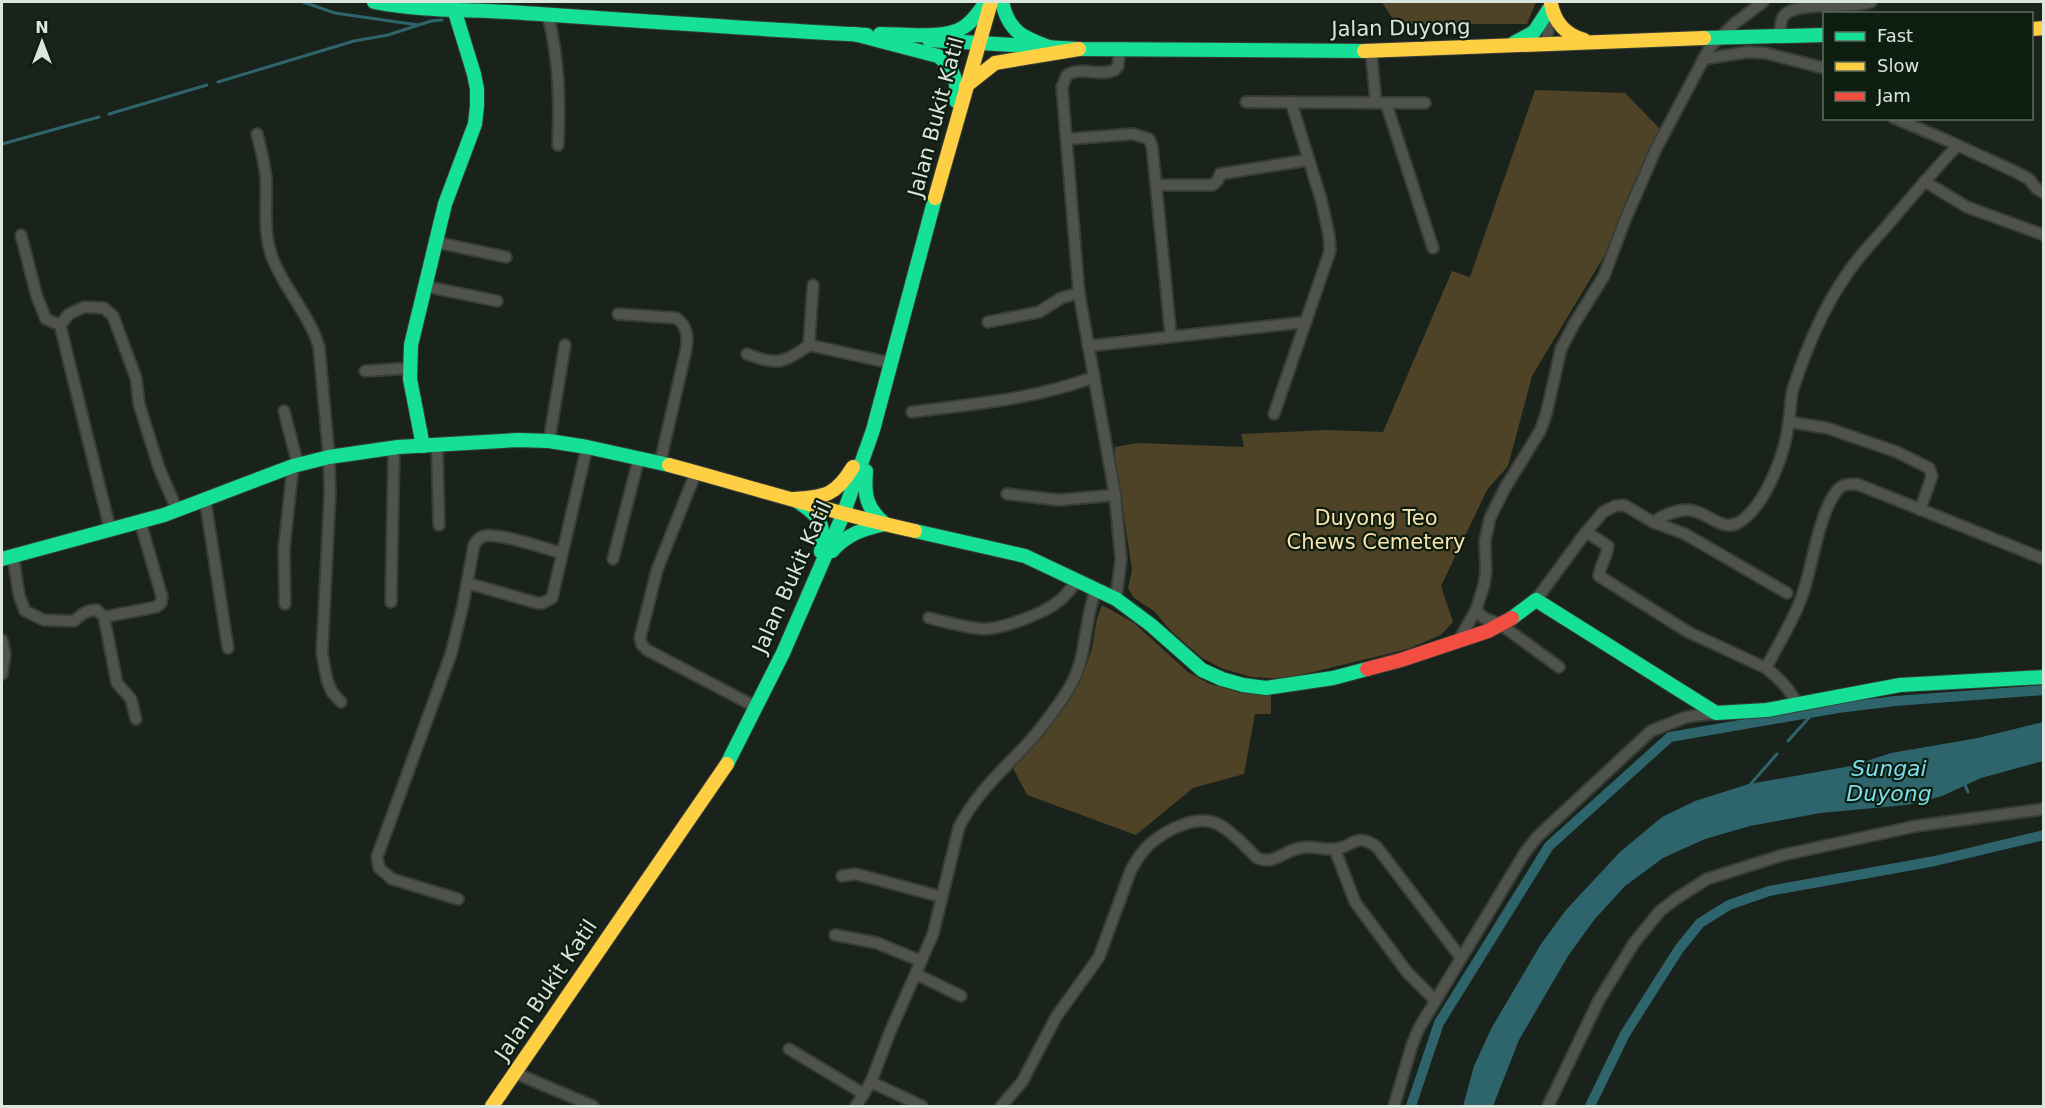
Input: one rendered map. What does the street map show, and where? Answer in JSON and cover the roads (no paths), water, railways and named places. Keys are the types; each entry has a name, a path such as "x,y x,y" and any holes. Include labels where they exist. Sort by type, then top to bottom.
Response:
{"main road":[{"path":"374,2 399,6 453,5 548,15 854,34 936,33 958,30 979,13 986,2"},
{"name":"Jalan Bukit Katil","path":"492,1107 731,758 816,580 843,515 873,430 952,136 991,2"},
{"path":"1002,2 1008,24 1018,35 1051,48"},
{"path":"423,446 412,397 411,345 445,204 475,124 477,106 474,74 453,5"},
{"path":"1551,5 1552,13 1562,30 1582,40 1598,41"},
{"path":"1507,46 1534,32 1551,5"},
{"path":"854,34 938,56 947,61 954,70 958,87 952,136"},
{"name":"Jalan Duyong","path":"854,34 1079,49 1371,51 1598,41 1823,35"},
{"path":"966,86 995,63 1079,49"},
{"path":"794,499 822,497 831,494 843,485 873,430"},
{"path":"873,430 863,492 872,515 885,524"},
{"path":"7,557 177,510 295,466 329,457 394,447 499,440 549,441 660,463 794,499 843,515 1025,556 1116,599 1151,625 1202,670 1222,679 1254,686 1286,686 1333,678 1419,655 1488,631 1536,600 1716,712 1767,710 1900,685 2043,678"},
{"path":"794,499 815,512 825,531 816,580"},
{"path":"825,559 843,538 860,529 885,524"}],"street":[{"path":"1459,640 1476,610 1484,585 1485,541 1490,518 1505,488 1540,431 1561,350 1574,324 1604,276 1656,149 1703,59 1718,38 1763,2"},
{"path":"1780,36 1783,16 1790,9 1802,6 1856,6 1871,2"},
{"path":"1547,44 1551,5"},
{"path":"548,15 556,49 560,93 558,145"},
{"path":"1116,599 1121,559 1115,495 1079,293 1062,87 1066,75 1073,71 1115,70 1118,66 1120,49"},
{"path":"1371,51 1381,103 1433,248"},
{"path":"1703,59 1748,52 1765,53 1823,68"},
{"path":"1246,102 1425,103"},
{"path":"1274,414 1330,251 1323,208 1291,102"},
{"path":"1898,120 2029,179 2043,193"},
{"path":"257,134 264,164 266,225 272,257 287,289 315,334 319,347 330,494 322,653 327,680 332,692 341,702"},
{"path":"1067,139 1132,134 1149,139 1152,146 1171,337"},
{"path":"1653,522 1670,513 1688,509 1699,512 1718,523 1737,524 1752,511 1776,473 1789,422 1793,390 1828,304 1865,250 1957,146"},
{"path":"1156,185 1213,185 1220,174 1308,160"},
{"path":"1924,181 1967,207 2043,235"},
{"path":"21,235 37,297 46,319 60,325"},
{"path":"435,242 506,257"},
{"path":"809,345 813,285"},
{"path":"424,286 497,302"},
{"path":"988,322 1039,312 1061,298 1079,293"},
{"path":"60,325 69,314 84,307 104,308 113,316 136,378 137,395 159,468 177,510"},
{"path":"618,314 676,318 682,321 686,328 686,350 660,463"},
{"path":"1088,346 1306,322"},
{"path":"60,325 110,530"},
{"path":"549,441 565,345"},
{"path":"747,354 761,360 779,363 791,358 809,345 891,363"},
{"path":"364,371 410,369"},
{"path":"912,412 1010,399 1075,384 1094,377"},
{"path":"284,411 295,466 284,549 285,604"},
{"path":"1789,422 1827,428 1897,452 1929,468 1932,476 1920,510"},
{"path":"437,444 439,525"},
{"path":"391,602 394,447"},
{"path":"467,583 537,603 547,602 554,593 587,447"},
{"path":"613,559 626,517 639,458"},
{"path":"696,472 657,570 640,638 647,650 756,707"},
{"path":"1766,668 1800,603 1820,529 1835,493 1845,485 1857,484 2043,559"},
{"path":"1007,494 1059,500 1115,495"},
{"path":"205,499 228,648"},
{"path":"1536,600 1603,512 1615,506 1624,505 1653,522 1685,534 1787,593"},
{"path":"104,617 156,607 161,603 162,597 140,521"},
{"path":"1586,532 1608,546 1607,554 1599,568 1599,576 1689,632 1766,668 1780,679 1797,704"},
{"path":"458,899 392,879 379,868 377,857 458,629 474,545 482,537 499,537 562,553"},
{"path":"7,557 25,611 44,620 74,621 86,611 92,610 97,610 104,617 117,683 131,699 136,719"},
{"path":"929,618 975,628 998,627 1057,603 1078,580"},
{"path":"856,1107 871,1082 933,934 954,842 967,810 980,792 1048,720 1069,688 1083,657 1088,614 1096,589"},
{"path":"1476,610 1484,618 1500,624 1559,667"},
{"path":"2,640 5,654 2,674"},
{"path":"1394,1107 1419,1028 1524,854 1549,824 1652,731 1686,717 1716,712"},
{"path":"1548,1107 1599,1000 1634,943 1660,911 1677,897 1707,879 1783,855 1916,826 2043,810"},
{"path":"1001,1107 1022,1082 1056,1017 1099,957 1131,870 1149,845 1181,826 1205,821 1218,824 1257,858 1264,861 1274,861 1293,849 1302,847 1335,850 1356,840 1364,840 1377,847 1461,958"},
{"path":"1335,850 1355,902 1407,972 1435,1000"},
{"path":"842,876 855,874 942,897"},
{"path":"835,936 877,943 921,961"},
{"path":"916,974 960,996"},
{"path":"789,1049 864,1094"},
{"path":"515,1073 593,1107"},
{"path":"871,1082 922,1107"}],"water":[{"name":"Sungai Duyong","path":"2043,722 2043,761 1981,778 1942,796 1921,802 1821,813 1750,826 1705,839 1663,858 1625,886 1594,920 1568,956 1519,1040 1493,1106 1463,1106 1474,1066 1491,1029 1541,944 1566,910 1620,852 1662,817 1695,801 1749,784 1851,766 1891,753 1978,738"}],"waterway":[{"path":"303,2 335,13 418,25"},
{"path":"218,82 354,41 388,35 431,21 442,20"},
{"path":"109,114 207,85"},
{"path":"2,144 99,117"},
{"path":"1411,1106 1439,1023 1549,846 1670,737 1838,708 1895,701 2044,690"},
{"path":"1788,741 1815,711"},
{"path":"1748,787 1777,754"},
{"path":"1964,782 1968,792"},
{"path":"1590,1106 1625,1034 1679,949 1700,923 1729,905 1769,891 1935,861 2044,835"}],"park label":[{"name":"Duyong Teo Chews Cemetery","path":"1376,530"}]}
